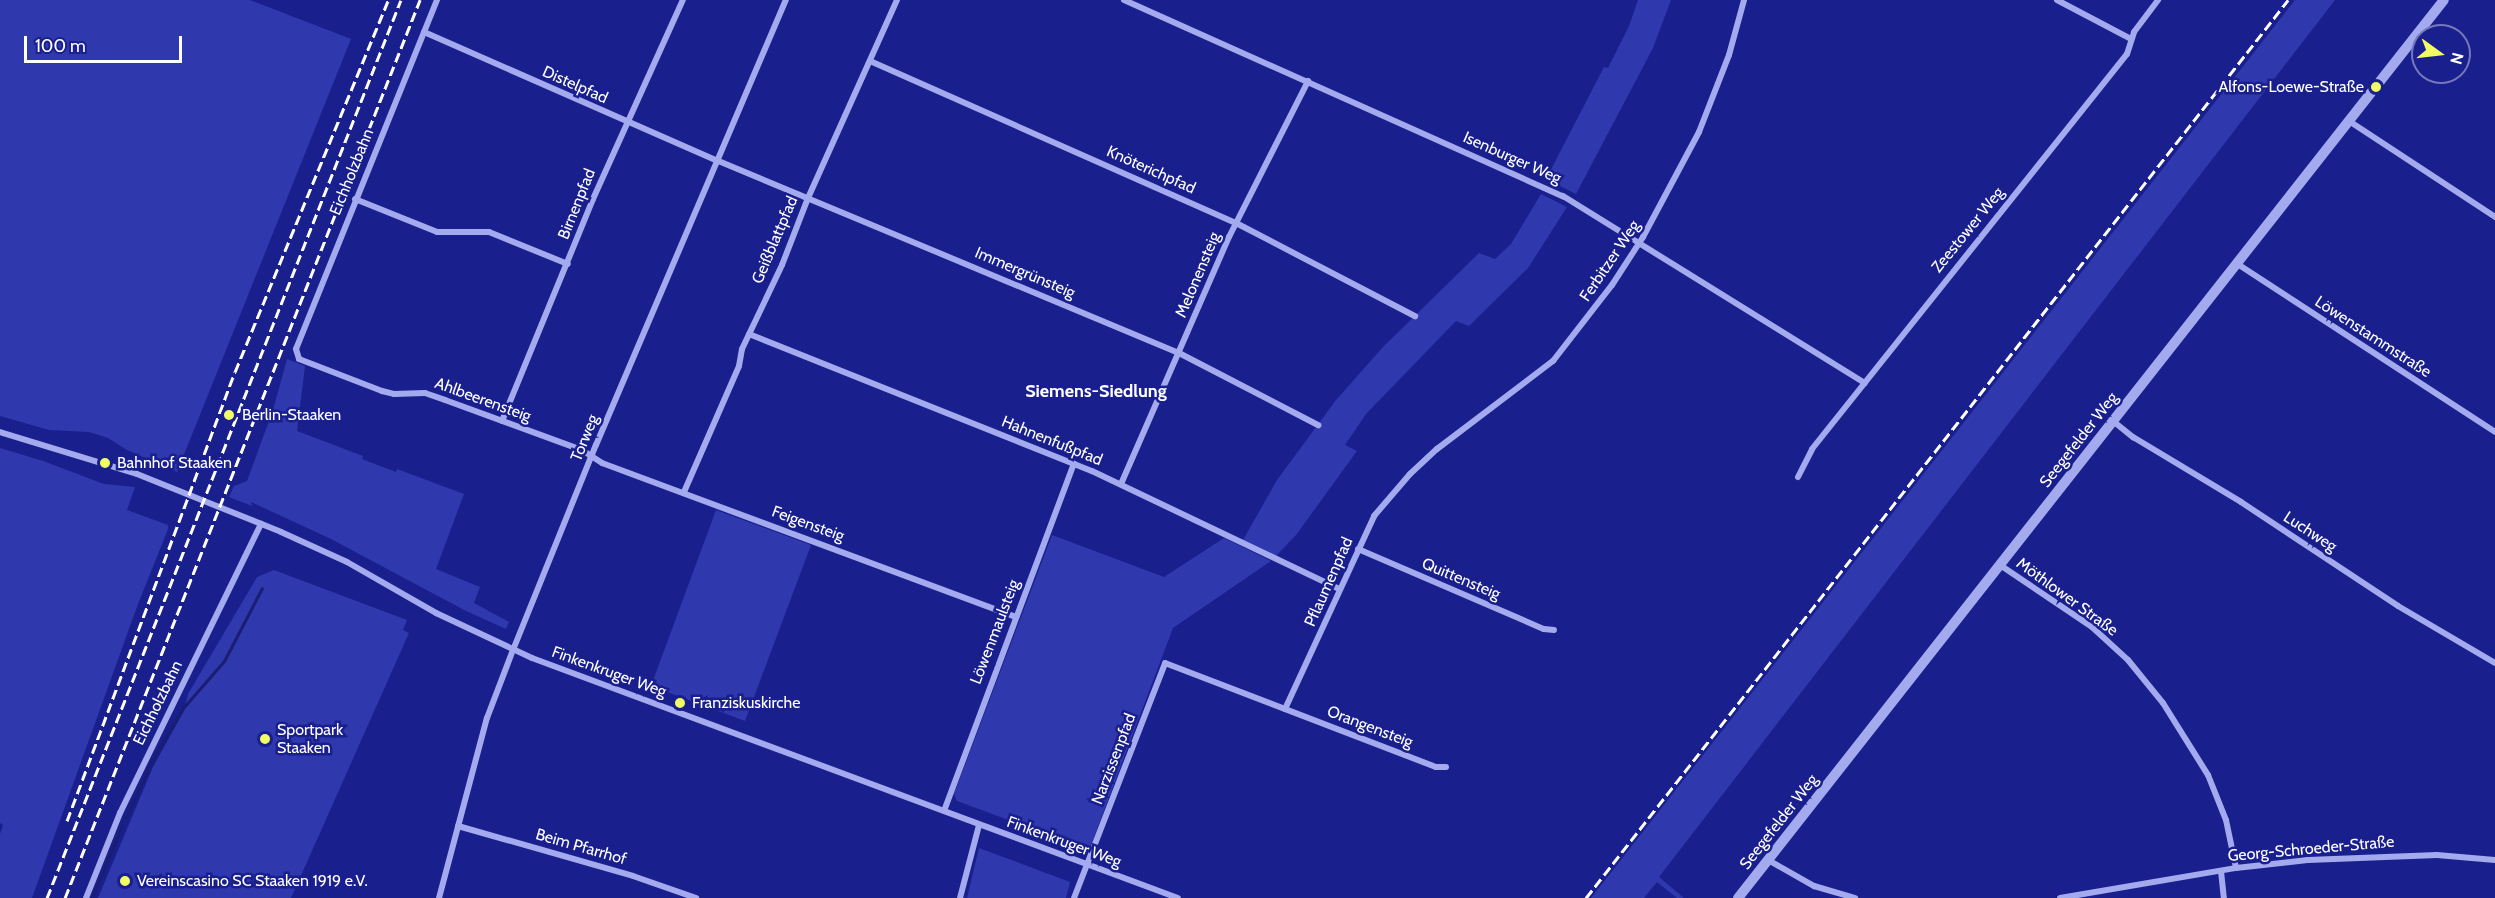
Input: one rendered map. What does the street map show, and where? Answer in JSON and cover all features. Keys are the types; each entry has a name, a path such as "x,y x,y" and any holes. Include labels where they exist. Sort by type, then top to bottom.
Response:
{"street":[{"name":"Eichholzbahn","path":"297,356 296,348 436,0"},
{"name":"Birnenpfad","path":"502,421 627,122 683,0"},
{"name":"Torweg","path":"439,898 487,718 513,650 716,160 786,0"},
{"name":"Geißblattpfad","path":"684,492 739,366 749,334 782,265 808,198 897,0"},
{"name":"Isenburger Weg","path":"1124,0 1541,185 1865,383"},
{"name":"Ferbitzer Weg","path":"1410,474 1437,449 1553,361 1579,329 1639,243 1699,132 1729,55 1744,0"},
{"path":"2057,0 2132,39"},
{"name":"Zeestower Weg","path":"1798,477 1812,449 2127,54 2134,32 2158,0"},
{"name":"Seegefelder Weg","path":"1738,898 2444,0"},
{"name":"Distelpfad","path":"424,33 716,160"},
{"name":"Knöterichpfad","path":"870,60 1236,223 1414,316"},
{"name":"Melonensteig","path":"1121,484 1236,223 1308,81"},
{"path":"2349,121 2495,218"},
{"name":"Immergrünsteig","path":"716,160 1179,353 1318,425"},
{"path":"355,199 437,232 489,232 568,264"},
{"name":"Löwenstammstraße","path":"2236,263 2495,432"},
{"name":"Hahnenfußpfad","path":"749,334 1121,484 1339,589"},
{"name":"Ahlbeerensteig","path":"297,356 308,364 382,391 394,394 425,393 592,456"},
{"name":"Luchweg","path":"2113,421 2133,437 2241,502 2398,606 2495,663"},
{"name":"Finkenkruger Weg","path":"0,432 76,454 146,478 327,552 436,614 513,650 1178,898"},
{"name":"Feigensteig","path":"592,456 602,463 1016,617"},
{"name":"Löwenmaulsteig","path":"944,812 1074,464"},
{"name":"Pflaumenpfad","path":"1285,709 1374,516 1410,474"},
{"name":"Eichholzbahn","path":"86,898 120,813 261,524"},
{"name":"Quittensteig","path":"1358,549 1544,629 1554,630"},
{"name":"Möthlower Straße","path":"2000,565 2092,627 2128,660 2158,695 2186,735 2208,776 2226,820 2236,868"},
{"name":"Narzissenpfad","path":"1074,898 1165,663 1285,709"},
{"name":"Orangensteig","path":"1285,709 1436,767 1446,767"},
{"path":"960,898 979,825"},
{"name":"Beim Pfarrhof","path":"458,826 633,876 696,898"},
{"name":"Georg-Schroeder-Straße","path":"2060,898 2236,868 2370,856 2438,855 2495,860"},
{"path":"1768,860 1814,886 1855,898"},
{"path":"2222,870 2224,898"}],"shaded area":[{"path":"0,0 250,0 351,39 177,472 127,450 108,438 89,432 49,430 0,416"},
{"path":"1638,0 1671,0 1653,48 1576,194 1546,179 1604,67 1608,68 1629,26"},
{"path":"2295,0 2335,0 1659,877 1684,898 1677,898 1657,882 1644,898 1591,898"},
{"path":"1541,194 1567,207 1528,268 1469,326 1456,321 1366,414 1345,445 1357,451 1296,535 1276,556 1243,540 1277,480 1336,400 1383,347 1479,253 1495,259 1511,244"},
{"path":"287,359 305,366 297,431 363,456 362,459 396,472 397,469 464,494 436,569 480,587 474,603 509,622 506,629 466,611 331,539 251,502 252,506 229,497 234,486 247,481 273,410"},
{"path":"0,448 104,484 135,487 127,510 168,525 32,898 0,898 0,834 3,825 0,823"},
{"path":"716,510 811,545 745,721 651,686"},
{"path":"1052,535 1164,577 1224,538 1271,561 1173,628 1091,845 1084,848 957,801 954,794"},
{"name":"Sportpark Staaken","path":"274,570 407,620 403,630 409,633 291,898 98,898 153,767 184,711 188,694 257,577"},
{"path":"979,848 1070,882 1066,898 967,898"}],"waterway":[{"path":"126,818 152,761 183,708 224,661 262,588"},
{"path":"92,898 122,826"}],"railway":[{"path":"67,821 235,372 388,0"},
{"path":"47,898 401,0"},
{"path":"65,898 420,0"},
{"path":"1586,898 2288,0"}],"place":[{"name":"Alfons-Loewe-Straße","path":"2376,87"},
{"name":"Berlin-Staaken","path":"229,415"},
{"name":"Bahnhof Staaken","path":"105,463"},
{"name":"Franziskuskirche","path":"680,703"},
{"name":"Sportpark Staaken","path":"265,739"},
{"name":"Vereinscasino SC Staaken 1919 e.V.","path":"125,881"}],"district":[{"name":"Siemens-Siedlung","path":"1096,391"}]}
